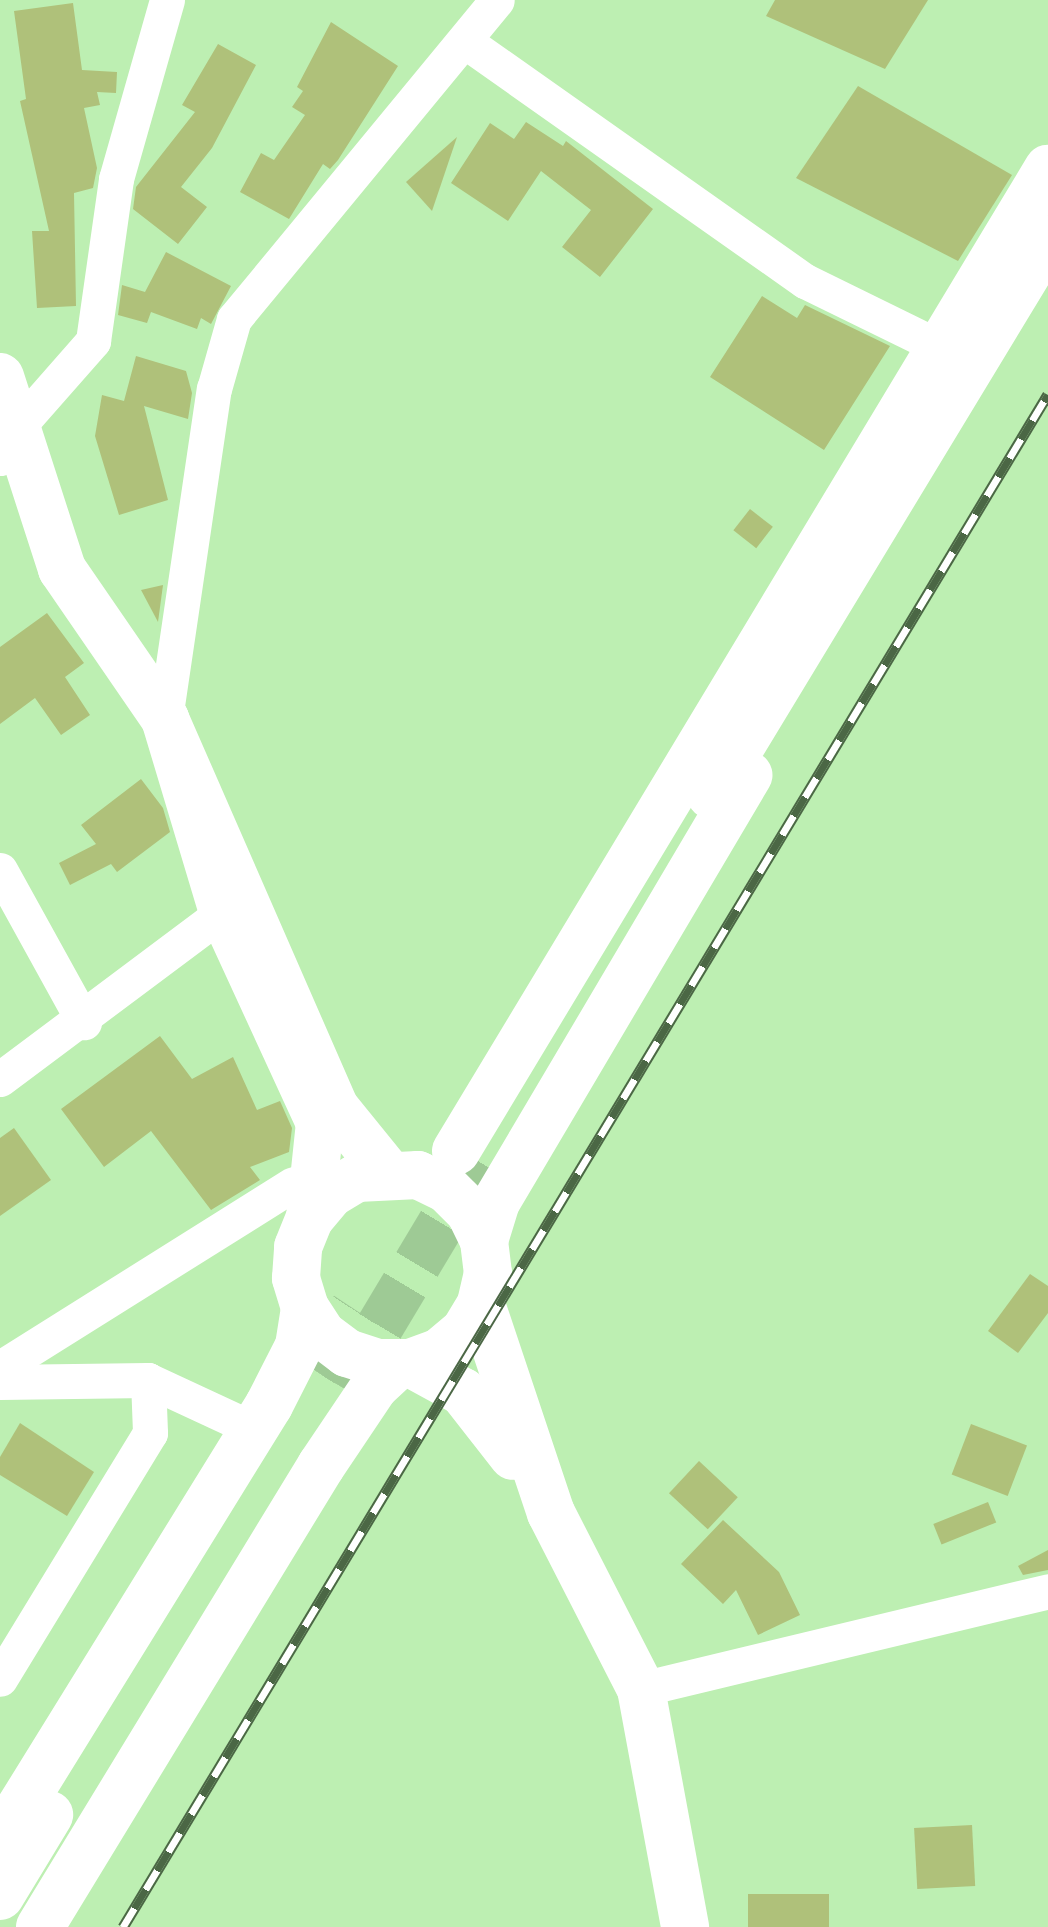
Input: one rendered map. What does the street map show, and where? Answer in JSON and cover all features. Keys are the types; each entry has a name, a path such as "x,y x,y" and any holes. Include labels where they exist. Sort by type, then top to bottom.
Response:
{"main road":[{"path":"484,1240 496,1202 570,1073 829,641 957,355 1048,169"},
{"path":"301,1201 393,1172 451,1109 536,983 702,705 866,448 957,355 1048,239"},
{"path":"467,1156 957,355"},
{"path":"0,378 7,445 62,569 165,719 320,1123 301,1201 297,1262 305,1308 298,1346 252,1412 0,1840"},
{"path":"40,1927 321,1466 374,1387 405,1363 440,1352 465,1331 482,1304 488,1273 484,1240 470,1212 447,1189 393,1172 335,1108 260,966 223,912 165,719"},
{"path":"482,1304 551,1513 641,1689 686,1927"},
{"path":"305,1308 322,1334 347,1353 405,1363 463,1392 551,1513"},
{"path":"0,1896 329,1379 6,1927"}],"street":[{"path":"7,445 93,341 116,179 167,0"},
{"path":"165,719 214,389 234,319 497,0"},
{"path":"466,42 805,281 957,355"},
{"path":"0,870 84,1022"},
{"path":"0,1079 84,1022 223,912"},
{"path":"0,1368 301,1201"},
{"path":"0,1679 150,1434 148,1380"},
{"path":"0,1382 148,1380 252,1412"},
{"path":"641,1689 1048,1591"}],"building":[{"path":"775,0 928,0 885,69 766,16"},
{"path":"73,3 82,70 117,72 116,93 97,92 100,105 84,108 97,168 93,188 74,193 76,306 37,308 32,231 49,231 20,101 26,99 14,11"},
{"path":"331,22 398,66 338,160 330,169 323,164 289,219 240,192 261,153 274,160 305,115 292,107 303,91 297,87"},
{"path":"218,44 256,65 212,148 181,187 207,207 178,244 133,209 136,187 195,112 182,105"},
{"path":"858,86 1012,175 958,261 796,178"},
{"path":"526,122 563,146 566,141 653,209 600,277 562,247 591,210 541,171 508,221 451,183 490,123 514,139"},
{"path":"457,137 432,211 406,182"},
{"path":"166,252 231,286 211,324 201,318 197,329 151,312 147,323 118,315 122,285 145,292"},
{"path":"762,296 797,318 805,305 890,346 824,450 710,377"},
{"path":"136,356 186,371 192,393 188,419 144,406 168,500 119,515 95,436 102,395 124,401"},
{"path":"750,509 773,527 756,548 733,530"},
{"path":"163,585 158,622 141,590"},
{"path":"47,613 84,663 65,677 90,715 61,735 35,698 0,724 0,647"},
{"path":"141,779 163,808 170,832 117,872 111,864 70,885 59,863 96,844 81,825"},
{"path":"160,1036 192,1079 233,1057 257,1110 280,1101 292,1128 289,1152 250,1167 260,1180 211,1210 151,1131 104,1167 61,1109"},
{"path":"14,1128 51,1180 0,1216 0,1138"},
{"path":"1030,1274 1048,1286 1048,1313 1018,1353 988,1331"},
{"path":"20,1423 94,1472 67,1516 0,1475 0,1457"},
{"path":"971,1424 1027,1446 1008,1496 952,1474"},
{"path":"699,1461 738,1497 708,1529 669,1493"},
{"path":"988,1502 996,1522 942,1544 933,1524"},
{"path":"723,1520 779,1572 800,1615 758,1635 736,1590 723,1604 681,1564"},
{"path":"1048,1550 1048,1570 1023,1575 1018,1566"},
{"path":"972,1825 975,1886 917,1889 914,1828"},
{"path":"748,1894 829,1894 829,1927 748,1927"}],"tunnel":[{"path":"343,1388 479,1161"},
{"path":"314,1370 354,1309"}],"railway":[{"path":"123,1927 1048,394"}]}
